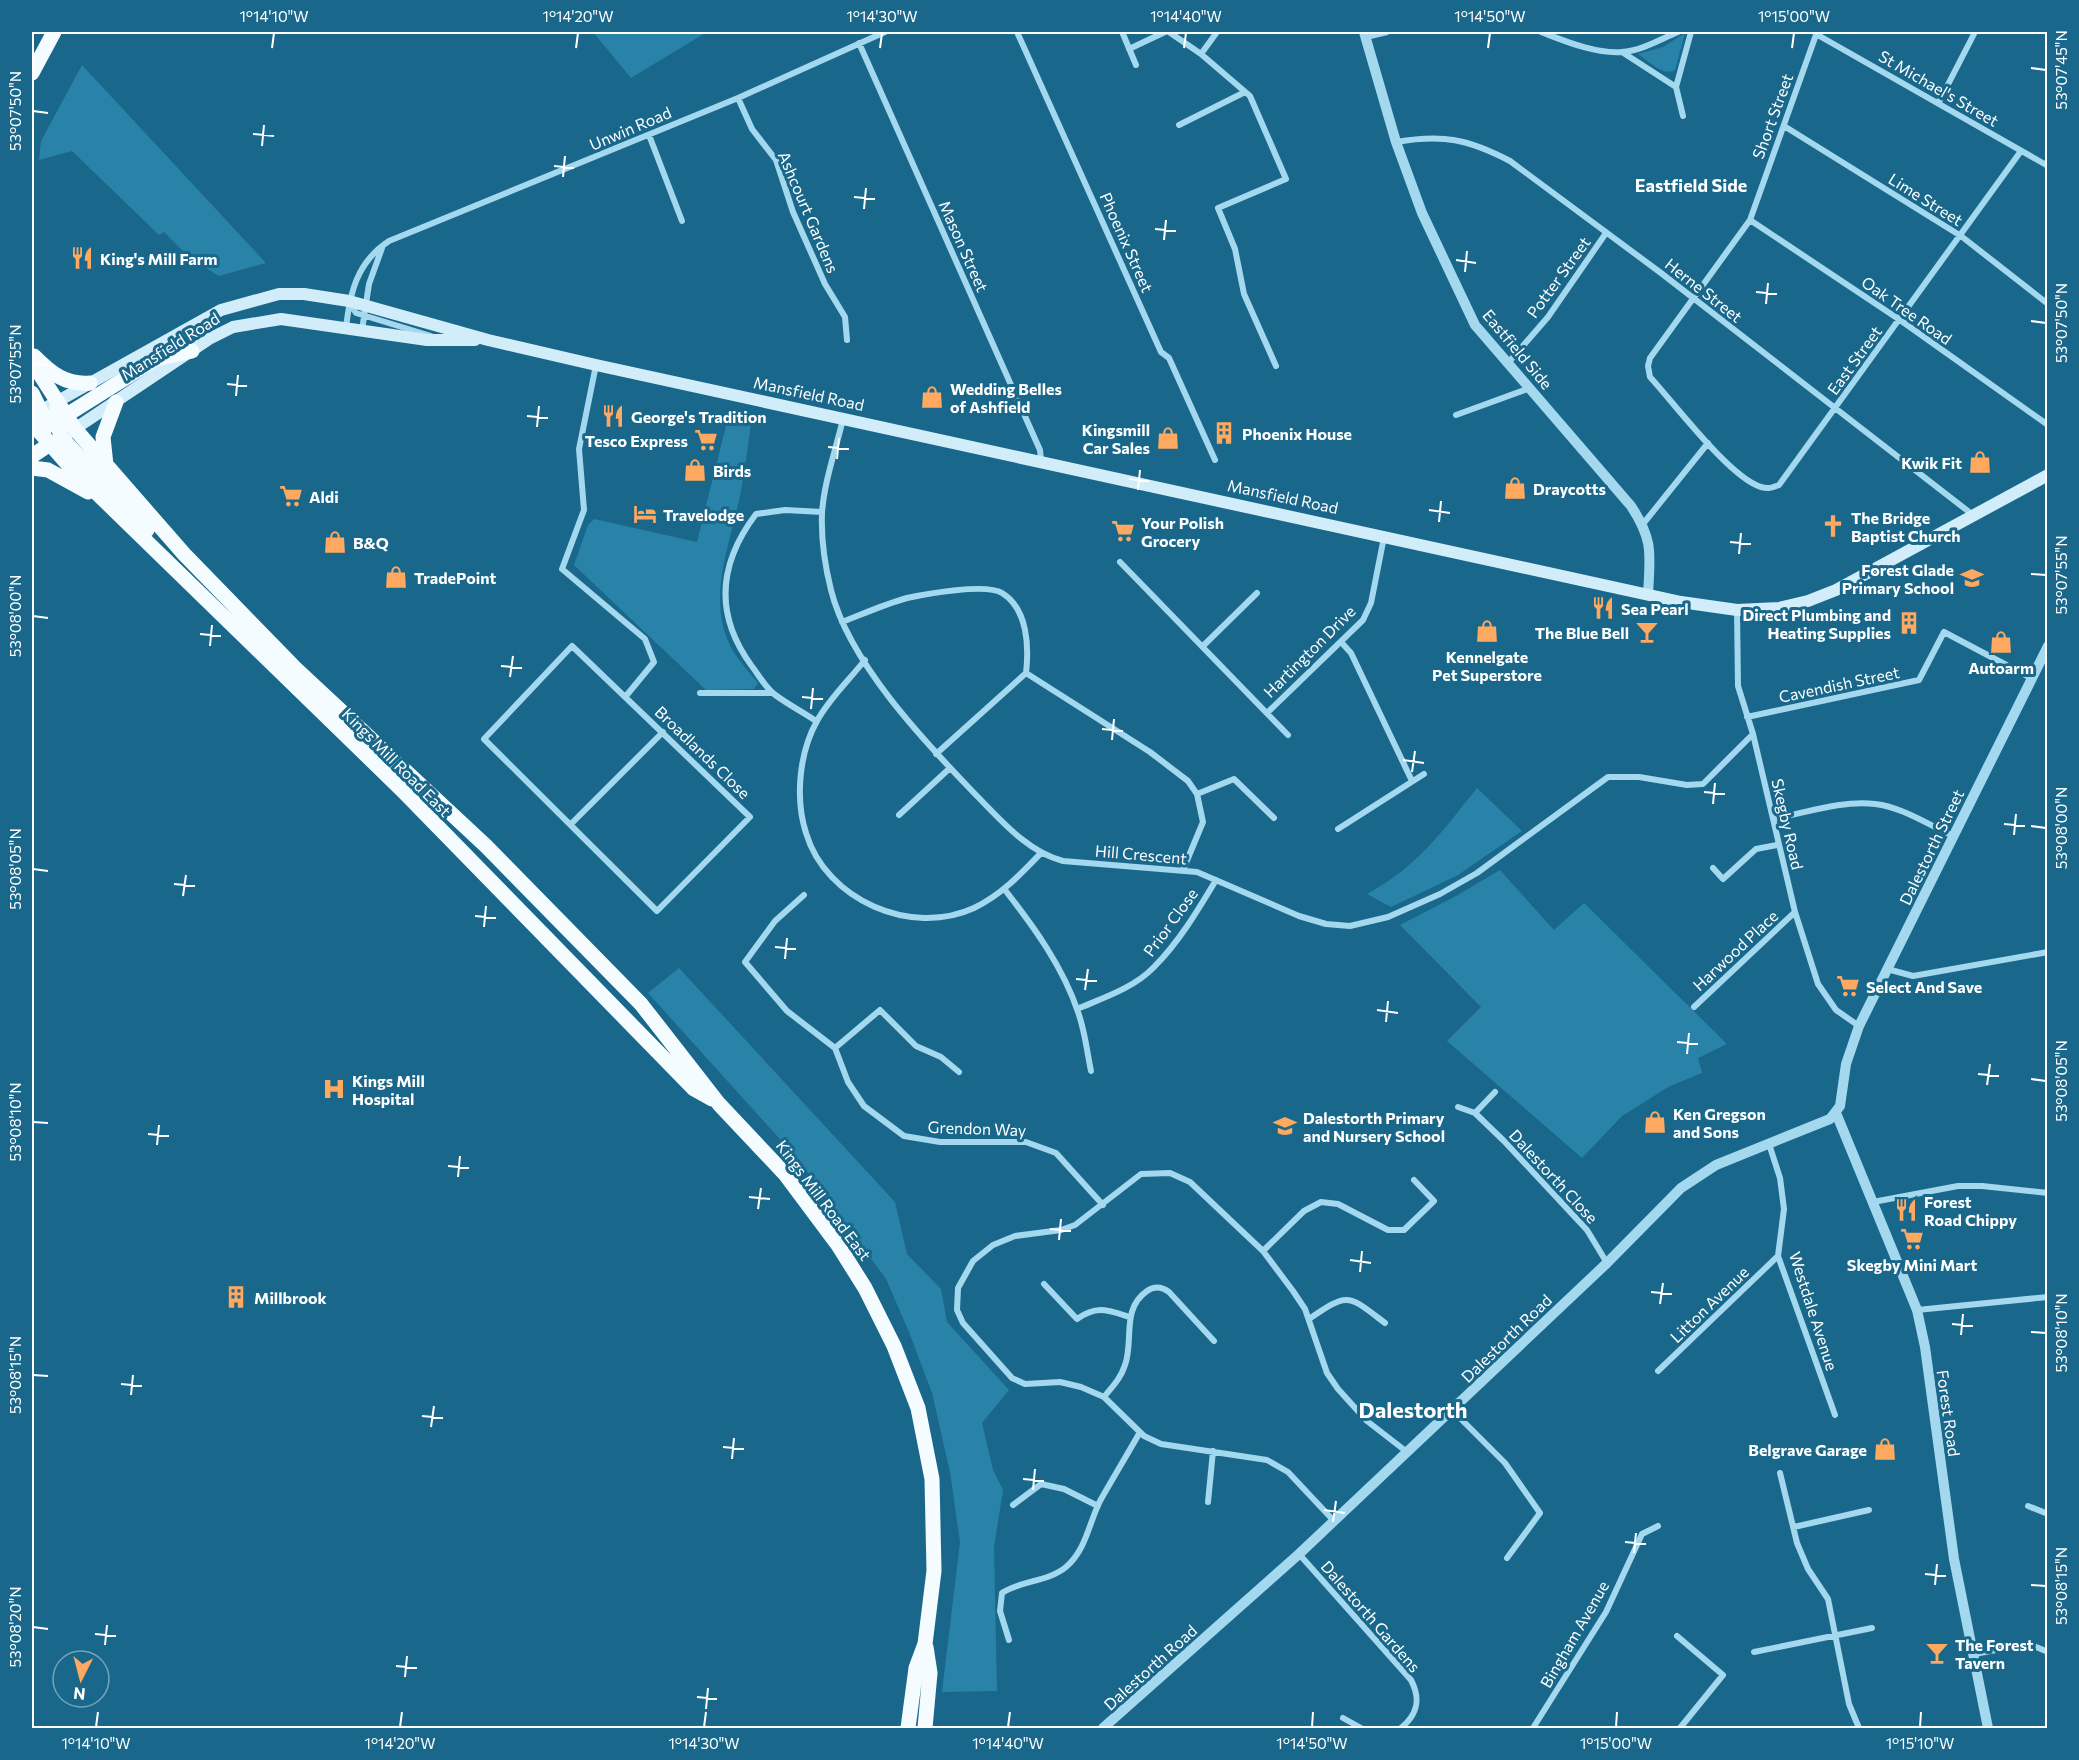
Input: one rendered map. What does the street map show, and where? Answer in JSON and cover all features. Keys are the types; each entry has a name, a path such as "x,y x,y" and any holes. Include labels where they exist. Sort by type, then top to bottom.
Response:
{"highway":[{"path":"32,73 54,32"},
{"path":"48,425 156,359 192,351"},
{"path":"32,354 56,377 76,384 90,383"},
{"path":"32,362 57,402 48,425"},
{"path":"32,393 48,425 150,532 165,562"},
{"path":"106,465 103,437 116,402"},
{"name":"Mansfield Road","path":"32,456 48,425"},
{"name":"Kings Mill Road East","path":"48,425 106,465 184,554 296,669 486,846 641,1004 719,1104 785,1174 838,1245 865,1288 894,1346 918,1408 932,1479 934,1571 925,1644 916,1668 908,1728"},
{"name":"Kings Mill Road East","path":"48,425 104,500 165,562 400,789 694,1089 719,1104"},
{"path":"32,468 48,470 104,500"},
{"name":"Kings Mill Road East","path":"925,1644 930,1673 925,1728"}],"main road":[{"name":"Mansfield Road","path":"57,402 221,310 279,294 304,294 349,301 365,311 844,419 1041,460 1648,595 1737,610 1779,608 1836,590 2048,476"},
{"name":"Mansfield Road","path":"48,425 116,402 192,351 233,327 266,320 311,322 446,341 488,340"}],"street":[{"name":"Unwin Road","path":"346,328 349,301 356,277 366,261 384,245 738,98 885,32"},
{"name":"Phoenix Street","path":"1017,32 1161,352 1169,358 1215,460"},
{"path":"1129,49 1167,32 1201,54 1250,96 1286,179 1218,208 1235,249 1244,294 1276,366"},
{"path":"1201,54 1217,32"},
{"path":"1365,34 1387,32"},
{"path":"1541,32 1577,45 1622,52 1653,44 1678,32"},
{"path":"1683,116 1676,87 1691,32"},
{"path":"1939,102 1975,32"},
{"name":"St Michael's Street","path":"1817,33 2048,166"},
{"name":"Short Street","path":"1708,443 1650,376 1648,366 1650,358 1691,298 1750,220 1817,33"},
{"path":"1123,34 1136,65"},
{"name":"Eastfield Side","path":"1365,34 1396,142 1422,213 1475,325 1631,506 1643,524 1651,546 1648,595"},
{"name":"Mason Street","path":"859,43 1040,450 1041,460"},
{"path":"1622,52 1676,87"},
{"path":"1179,125 1245,92"},
{"name":"Ashcourt Gardens","path":"738,98 752,129 776,160 793,212 816,263 845,317 847,340"},
{"name":"Lime Street","path":"1784,126 1961,236 2048,304"},
{"path":"649,135 682,221"},
{"name":"Herne Street","path":"1396,142 1430,136 1483,146 1510,161 1974,515"},
{"name":"East Street","path":"1708,443 1753,484 1770,489 1779,485 1836,410 2021,151"},
{"name":"Oak Tree Road","path":"1750,220 1900,320 2048,425"},
{"name":"Potter Street","path":"1508,363 1548,317 1606,233"},
{"path":"362,330 369,284 384,245"},
{"path":"365,311 446,341"},
{"path":"596,364 579,449 584,510 562,569 645,639 654,662 626,696"},
{"path":"1456,415 1530,388"},
{"name":"Hill Crescent","path":"844,419 822,512 831,590 842,622 898,708 936,754 1001,820 1041,853 1064,861 1197,872 1299,916 1326,924 1350,926 1374,922 1440,894 1477,873 1608,777 1639,777 1687,785 1703,784 1753,734"},
{"path":"1643,524 1708,443"},
{"path":"816,722 772,693 741,651 727,618 724,594 738,537 756,514 785,510 822,512"},
{"name":"Hartington Drive","path":"1267,713 1363,620 1371,603 1384,537"},
{"path":"1120,562 1288,735"},
{"path":"842,622 907,598 984,589 1001,592 1012,602 1028,637 1026,673 936,754"},
{"path":"1203,646 1257,593"},
{"name":"Skegby Road","path":"1737,610 1738,686 1753,734 1795,912 1818,984 1836,1010 1858,1026"},
{"name":"Cavendish Street","path":"1747,717 1919,680 1944,632 2031,678"},
{"path":"1341,642 1352,653 1412,781"},
{"name":"Dalestorth Street","path":"1836,1113 1842,1097 1846,1064 1858,1026 2048,645"},
{"name":"Broadlands Close","path":"572,646 626,696 750,818 657,911 484,739 572,646"},
{"path":"865,660 816,722 802,763 800,795 806,833 821,864 846,889 871,907 899,917 935,918 972,909 1005,890 1041,853"},
{"path":"1026,673 1150,752 1188,782 1197,794 1203,822 1183,870"},
{"path":"700,693 772,693"},
{"path":"571,824 663,732"},
{"path":"899,814 950,768"},
{"path":"1338,829 1424,774"},
{"path":"1197,794 1234,779 1274,818"},
{"path":"1773,819 1855,804 1875,804 1895,809 1953,836"},
{"path":"1713,868 1723,879 1756,849 1778,845"},
{"name":"Prior Close","path":"1077,1009 1117,993 1153,969 1187,927 1216,880"},
{"path":"1005,890 1041,937 1077,1009 1091,1071"},
{"path":"804,895 775,921 745,962 787,1011 835,1048 880,1010 915,1046 941,1057 960,1072"},
{"name":"Harwood Place","path":"1694,1007 1795,912"},
{"path":"1887,969 1913,976 2048,952"},
{"name":"Grendon Way","path":"835,1048 848,1082 864,1106 904,1136 940,1142 1001,1140 1037,1144 1056,1153 1103,1205"},
{"path":"1475,1113 1495,1092"},
{"name":"Dalestorth Close","path":"1458,1107 1475,1113 1587,1230 1607,1263"},
{"name":"Dalestorth Road","path":"1103,1728 1299,1554 1607,1263 1681,1188 1709,1168 1806,1130 1830,1119 1836,1113"},
{"name":"Forest Road","path":"1836,1113 1917,1310 1925,1347 1954,1559 1988,1728"},
{"name":"Westdale Avenue","path":"1769,1144 1780,1178 1784,1209 1778,1256 1835,1415"},
{"path":"1334,1521 1288,1472 1267,1460 1161,1444 1140,1432 1104,1397 1081,1387 1060,1382 1025,1384 1012,1378 963,1323 957,1310 958,1288 973,1260 993,1245 1015,1236 1061,1230 1075,1225 1141,1174 1170,1173 1190,1182 1263,1251 1293,1291 1309,1319 1327,1372 1338,1389 1367,1421 1407,1453"},
{"path":"1263,1251 1304,1211 1321,1202 1338,1204 1388,1230 1404,1230 1434,1201 1414,1180"},
{"path":"1873,1202 1958,1186 1982,1186 2048,1193"},
{"name":"Litton Avenue","path":"1658,1371 1778,1256"},
{"path":"1044,1284 1077,1319 1090,1310 1130,1317"},
{"path":"1104,1397 1121,1375 1125,1364 1130,1317 1142,1294 1151,1288 1164,1288 1214,1341"},
{"path":"1917,1310 2048,1297"},
{"path":"1309,1319 1344,1298 1358,1303 1385,1323"},
{"path":"1452,1410 1504,1462 1540,1513 1507,1558"},
{"path":"1009,1640 1000,1611 1002,1593 1011,1587 1041,1579 1066,1567 1079,1553 1098,1506 1140,1432"},
{"path":"1208,1502 1213,1451"},
{"path":"1780,1473 1808,1569 1828,1599 1849,1704 1859,1728"},
{"path":"1013,1504 1041,1484 1064,1489 1098,1506"},
{"path":"2028,1506 2048,1514"},
{"path":"1794,1527 1869,1510"},
{"name":"Bingham Avenue","path":"1533,1728 1606,1612 1642,1534 1658,1526"},
{"name":"Dalestorth Gardens","path":"1299,1554 1411,1680 1418,1693 1416,1709 1401,1728"},
{"path":"1754,1652 1872,1628"},
{"path":"1677,1636 1723,1675 1680,1728"},
{"path":"1974,1654 2030,1644 2048,1652"},
{"path":"1343,1718 1361,1728"}],"shaded area":[{"path":"593,32 707,32 631,78"},
{"path":"1685,33 1675,70 1670,72 1661,70 1638,54 1663,47"},
{"path":"82,65 266,263 219,276 191,259 164,232 159,235 72,151 39,160 41,141"},
{"path":"729,414 752,418 741,489 721,582 721,617 733,651 758,683 754,689 706,690 574,565 588,525 594,519 697,542"},
{"path":"1477,788 1522,831 1458,875 1391,907 1367,894 1415,860 1440,834"},
{"path":"1500,870 1554,930 1584,903 1727,1044 1698,1058 1702,1073 1670,1086 1622,1116 1582,1158 1447,1041 1481,1007 1400,925"},
{"path":"679,968 895,1202 907,1254 941,1289 947,1322 1009,1390 982,1423 993,1470 1003,1490 994,1547 997,1691 942,1692 960,1542 950,1472 932,1393 886,1279 797,1158 648,993"}],"place":[{"name":"King's Mill Farm","path":"82,258"},
{"name":"Wedding Belles of Ashfield","path":"932,397"},
{"name":"George's Tradition","path":"613,416"},
{"name":"Phoenix House","path":"1224,433"},
{"name":"Kingsmill Car Sales","path":"1168,438"},
{"name":"Tesco Express","path":"706,440"},
{"name":"Kwik Fit","path":"1980,462"},
{"name":"Birds","path":"695,470"},
{"name":"Draycotts","path":"1515,488"},
{"name":"Aldi","path":"291,496"},
{"name":"Travelodge","path":"645,514"},
{"name":"The Bridge Baptist Church","path":"1833,526"},
{"name":"Your Polish Grocery","path":"1123,531"},
{"name":"B&Q","path":"335,542"},
{"name":"TradePoint","path":"396,577"},
{"name":"Forest Glade Primary School","path":"1972,578"},
{"name":"Sea Pearl","path":"1603,608"},
{"name":"Direct Plumbing and Heating Supplies","path":"1909,623"},
{"name":"Kennelgate Pet Superstore","path":"1487,631"},
{"name":"The Blue Bell","path":"1647,632"},
{"name":"Autoarm","path":"2001,642"},
{"name":"Select And Save","path":"1848,986"},
{"name":"Kings Mill Hospital","path":"334,1089"},
{"name":"Ken Gregson and Sons","path":"1655,1122"},
{"name":"Dalestorth Primary and Nursery School","path":"1285,1126"},
{"name":"Forest Road Chippy","path":"1906,1210"},
{"name":"Skegby Mini Mart","path":"1912,1239"},
{"name":"Millbrook","path":"236,1297"},
{"name":"Belgrave Garage","path":"1885,1449"},
{"name":"The Forest Tavern","path":"1937,1653"}],"district":[{"name":"Eastfield Side","path":"1691,185"},
{"name":"Dalestorth","path":"1413,1409"}]}
